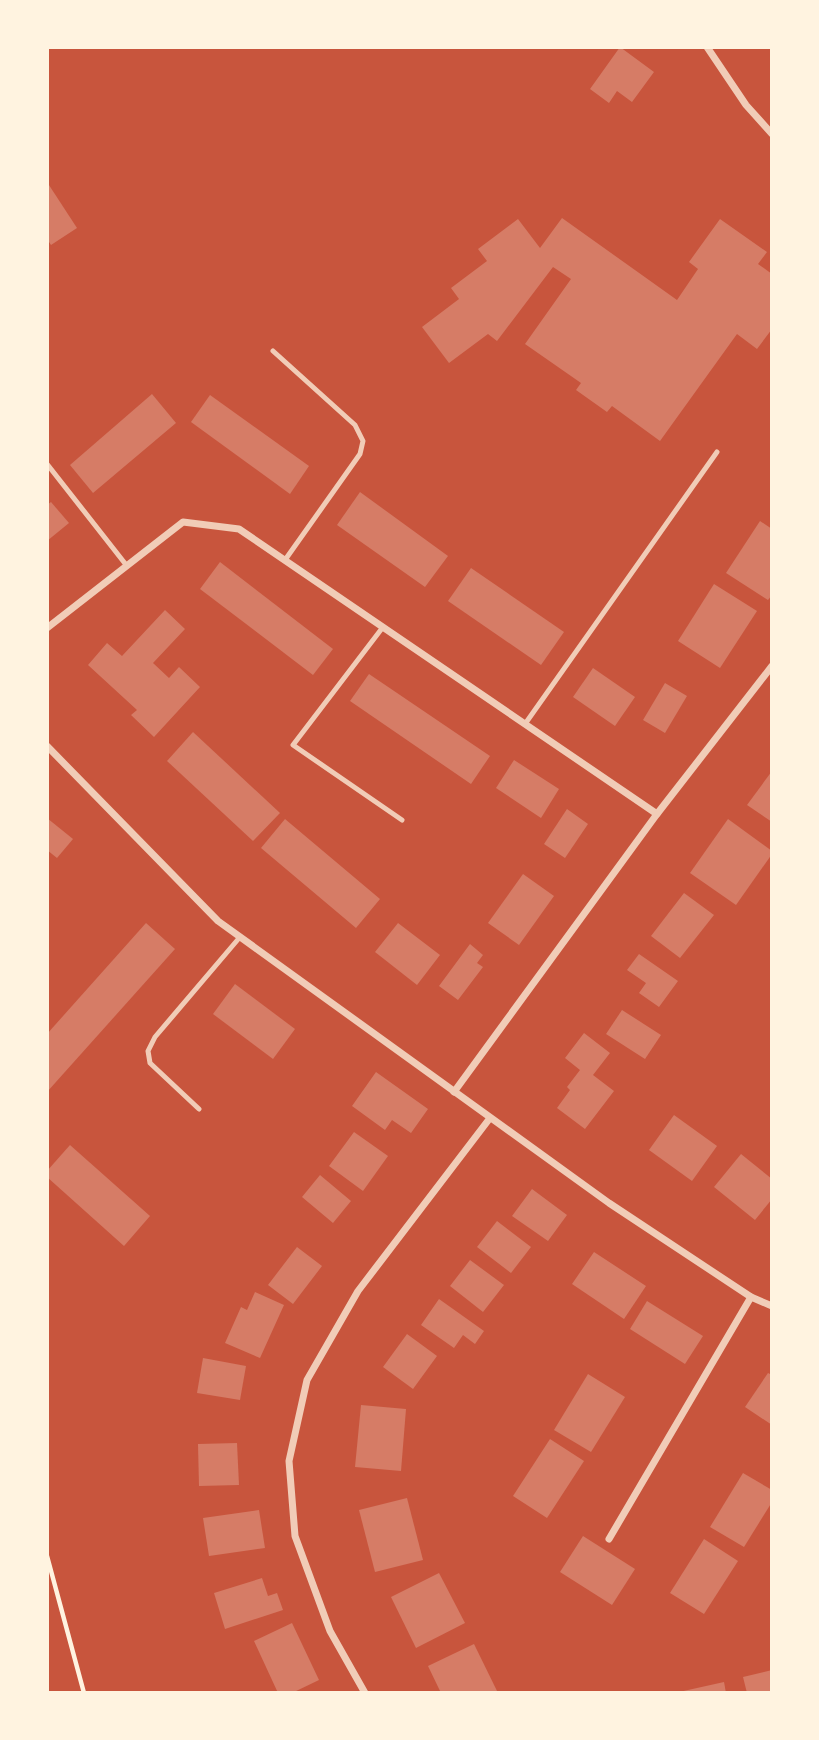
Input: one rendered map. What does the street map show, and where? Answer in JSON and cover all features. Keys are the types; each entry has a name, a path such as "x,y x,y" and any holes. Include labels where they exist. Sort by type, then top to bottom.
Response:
{"street":[{"path":"707,47 746,105 772,134"},
{"path":"47,628 183,522 239,529 657,814"},
{"path":"454,1092 657,814 772,666"},
{"path":"47,746 218,921 609,1203 751,1297 772,1306"},
{"path":"365,1693 330,1631 295,1536 289,1461 307,1380 358,1291 490,1118"},
{"path":"609,1539 751,1297"}],"lane":[{"path":"273,352 355,425 363,441 360,454 285,560"},
{"path":"524,724 717,452"},
{"path":"47,464 127,566"},
{"path":"383,627 293,745 402,820"},
{"path":"199,1109 150,1063 148,1051 155,1037 240,937"}],"path":[{"path":"47,1556 85,1693"}],"building":[{"path":"620,47 654,72 632,102 617,91 609,103 590,89"},
{"path":"47,182 77,228 51,245 47,239"},
{"path":"562,218 677,300 698,269 689,262 720,219 767,252 758,264 772,274 772,329 757,349 737,334 660,441 612,406 607,412 576,390 581,383 525,344 571,279 553,267 497,341 488,334 449,363 422,327 459,299 451,288 487,261 478,249 518,219 540,248"},
{"path":"152,394 176,423 93,493 70,465"},
{"path":"210,395 309,466 290,494 191,422"},
{"path":"360,492 448,556 425,587 337,525"},
{"path":"51,502 69,523 47,541 47,505"},
{"path":"760,521 772,529 772,595 768,600 726,573"},
{"path":"220,562 333,649 313,675 200,589"},
{"path":"471,568 564,632 541,665 448,601"},
{"path":"714,584 757,611 720,668 678,641"},
{"path":"165,610 185,629 153,663 169,678 179,667 200,687 154,737 131,715 137,710 88,665 107,643 122,656"},
{"path":"593,668 635,697 615,726 573,697"},
{"path":"369,674 490,756 471,784 350,701"},
{"path":"665,683 687,696 665,733 643,720"},
{"path":"193,732 280,813 253,841 167,761"},
{"path":"514,760 559,789 541,818 496,788"},
{"path":"772,771 772,822 747,805"},
{"path":"567,809 588,824 565,858 544,844"},
{"path":"47,818 73,839 57,858 47,850"},
{"path":"285,819 380,899 356,928 261,848"},
{"path":"728,819 772,851 736,905 690,873"},
{"path":"523,874 554,896 519,945 488,923"},
{"path":"684,893 714,915 680,958 651,936"},
{"path":"146,923 175,949 47,1092 47,1034"},
{"path":"398,923 440,955 417,985 375,952"},
{"path":"470,944 483,955 477,963 483,967 458,1000 439,986"},
{"path":"639,954 678,981 659,1007 639,993 646,983 627,970"},
{"path":"235,984 295,1029 273,1059 213,1014"},
{"path":"622,1010 661,1035 645,1059 606,1034"},
{"path":"584,1033 610,1053 593,1075 614,1091 585,1129 557,1108 570,1090 567,1087 580,1070 565,1058"},
{"path":"376,1072 428,1109 411,1133 392,1120 385,1130 352,1106"},
{"path":"674,1115 717,1146 692,1181 649,1150"},
{"path":"354,1132 388,1156 363,1191 329,1166"},
{"path":"70,1145 150,1216 124,1246 47,1177 47,1171"},
{"path":"741,1154 772,1179 772,1199 755,1220 714,1187"},
{"path":"320,1175 351,1201 333,1223 302,1197"},
{"path":"532,1189 567,1215 548,1241 512,1216"},
{"path":"497,1221 531,1247 511,1273 477,1247"},
{"path":"297,1247 322,1266 293,1304 268,1285"},
{"path":"594,1252 646,1286 624,1319 572,1284"},
{"path":"470,1260 504,1285 483,1312 450,1286"},
{"path":"255,1292 284,1305 260,1358 225,1343 241,1307 247,1310"},
{"path":"439,1299 484,1331 475,1344 463,1335 454,1348 421,1325"},
{"path":"647,1301 703,1336 685,1364 630,1329"},
{"path":"407,1334 437,1356 413,1389 383,1367"},
{"path":"203,1358 246,1366 240,1400 197,1393"},
{"path":"768,1373 772,1375 772,1425 745,1407"},
{"path":"588,1374 625,1397 591,1452 554,1430"},
{"path":"361,1405 406,1409 401,1471 355,1467"},
{"path":"550,1439 584,1461 547,1518 513,1496"},
{"path":"237,1443 239,1485 199,1486 198,1444"},
{"path":"743,1473 772,1490 772,1502 744,1547 710,1527"},
{"path":"407,1498 423,1560 375,1572 359,1510"},
{"path":"259,1510 265,1548 209,1556 203,1518"},
{"path":"583,1536 635,1569 612,1605 560,1572"},
{"path":"704,1539 738,1561 704,1614 670,1593"},
{"path":"439,1573 465,1623 416,1648 391,1597"},
{"path":"262,1578 268,1596 277,1593 283,1610 225,1629 214,1593"},
{"path":"292,1623 319,1680 292,1693 278,1693 254,1641"},
{"path":"474,1644 498,1693 441,1693 428,1666"},
{"path":"772,1670 772,1693 747,1693 743,1677"},
{"path":"724,1682 726,1693 679,1693 679,1692"}]}
